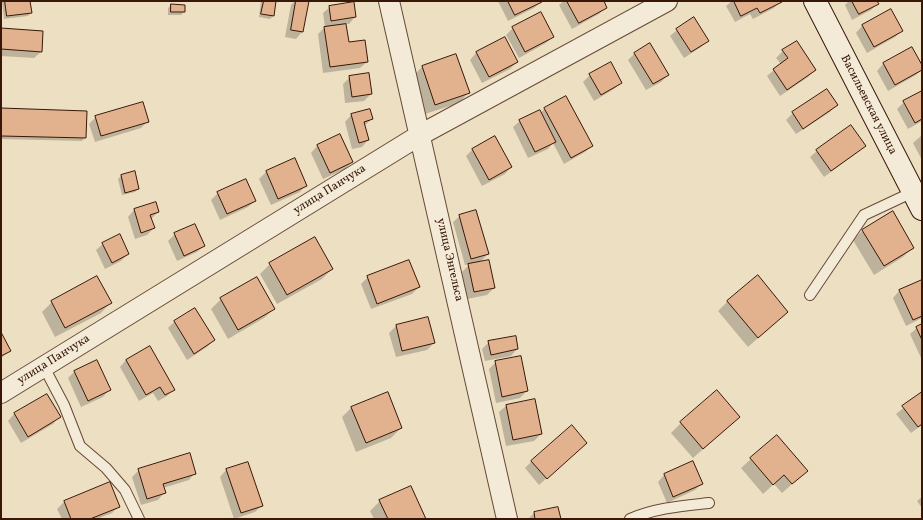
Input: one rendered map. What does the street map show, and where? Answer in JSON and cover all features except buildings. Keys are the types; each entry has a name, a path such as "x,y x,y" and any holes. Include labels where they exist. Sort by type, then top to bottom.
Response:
{"main road":[{"name":"Васильевская улица","path":"815,1 917,200"}],"street":[{"name":"улица Энгельса","path":"389,1 507,519"},
{"name":"улица Панчука","path":"1,393 420,135 667,1"}],"lane":[{"path":"810,295 864,215 917,200"},
{"path":"44,367 64,405 80,446 106,468 125,490 139,519"},
{"path":"630,519 663,509 709,503"}]}
